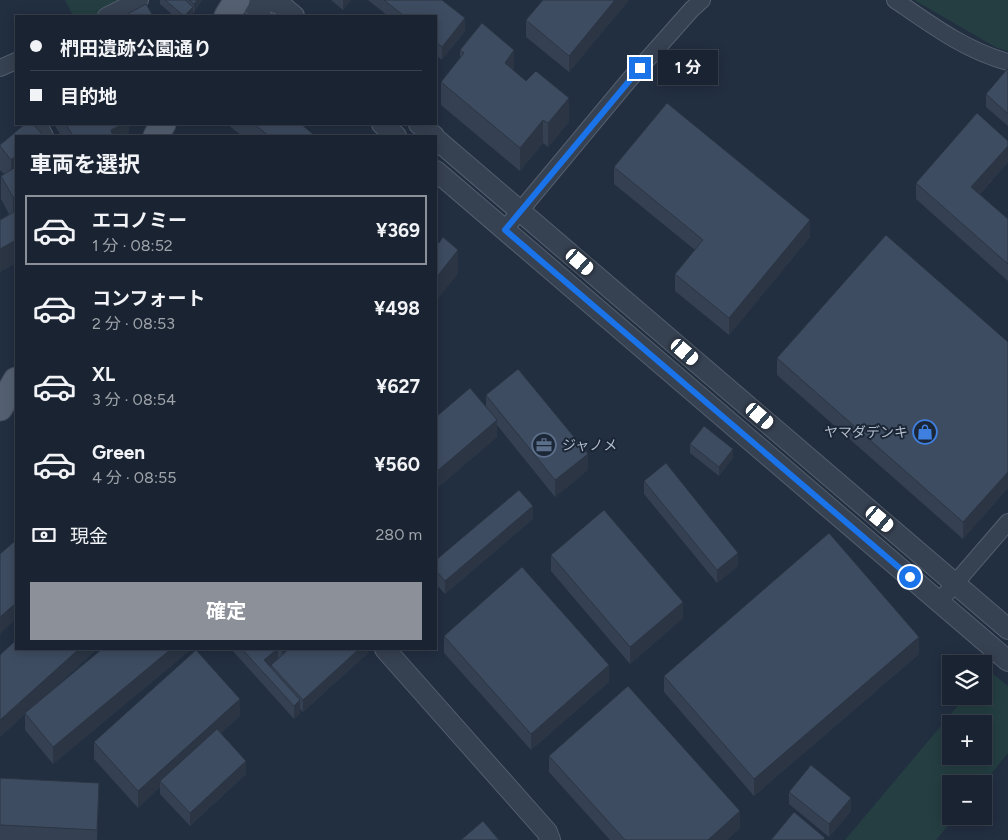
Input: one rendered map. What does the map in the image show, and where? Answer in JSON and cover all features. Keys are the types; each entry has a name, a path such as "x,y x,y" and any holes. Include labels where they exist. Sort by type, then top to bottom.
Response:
{"main road":[{"path":"228,15 237,0"},
{"path":"0,408 15,382"}],"street":[{"path":"108,15 140,0"},
{"path":"250,0 260,15"},
{"path":"268,0 281,5 293,15"},
{"path":"505,230 629,80 702,0"},
{"path":"895,0 957,41 980,53 1008,62"},
{"path":"383,125 395,135"},
{"path":"420,125 433,135"},
{"path":"437,139 1008,628"},
{"path":"437,171 1008,661"},
{"path":"939,602 1008,522"},
{"path":"386,650 548,832 550,840"}],"green space":[{"path":"65,0 140,0 108,15 72,15"},
{"path":"914,0 1008,0 1008,51 997,48"},
{"path":"992,673 1008,686 1008,753 990,775 942,775 942,825 948,825 936,840 845,840 942,725 942,765 992,765 992,715 950,715 958,705 992,705"}],"building":[{"path":"165,0 185,0 193,7 183,15"},
{"path":"189,0 197,0 194,4"},
{"path":"384,0 442,0 465,18 442,47 437,43 437,15 403,15"},
{"path":"543,0 615,0 569,56 526,20"},
{"path":"146,4 152,15 126,15"},
{"path":"482,23 514,50 505,63 526,81 536,71 569,98 548,123 543,120 520,148 441,82 464,53 460,50"},
{"path":"1008,68 1008,114 986,94"},
{"path":"667,103 810,220 729,318 675,274 703,240 614,167"},
{"path":"977,113 1008,141 1008,146 971,187 1008,219 1008,264 916,183"},
{"path":"24,125 34,125 42,134 15,135 15,156 11,160 0,145"},
{"path":"67,125 120,125 111,130 113,135 72,135"},
{"path":"255,125 302,125 314,135 268,135"},
{"path":"15,168 15,196 13,197 1,176"},
{"path":"14,212 15,214 15,241 0,249 0,220"},
{"name":"ヤマダデンキ","path":"886,235 1008,342 1008,472 963,522 777,358"},
{"path":"443,237 458,250 437,277 437,242 439,243"},
{"path":"518,369 588,454 555,480 486,395"},
{"path":"470,388 497,420 437,471 437,416"},
{"path":"704,426 733,449 719,467 690,444"},
{"path":"666,463 738,553 717,570 644,481"},
{"path":"519,490 533,506 445,581 437,572 437,559"},
{"path":"604,510 683,602 630,647 551,555"},
{"path":"829,533 919,637 754,779 664,676"},
{"path":"15,541 15,604 0,617 0,554"},
{"path":"522,567 609,665 531,734 444,636"},
{"path":"15,641 15,650 78,650 0,720 0,655"},
{"path":"101,650 170,650 53,747 25,713"},
{"path":"196,650 240,699 138,791 94,742"},
{"path":"243,650 276,650 264,660 300,700 294,706"},
{"path":"288,650 358,650 303,700 271,665"},
{"path":"628,686 740,811 708,840 625,840 549,756"},
{"path":"217,729 246,761 190,813 160,781"},
{"path":"811,765 851,798 829,824 789,792"},
{"path":"0,778 99,783 97,830 0,825"},
{"path":"794,812 825,838 823,840 771,840"},
{"path":"483,821 499,840 461,840"}],"place":[{"name":"ヤマダデンキ","path":"925,432"},
{"name":"ジャノメ","path":"544,445"}],"route":[{"path":"640,68 505,230 910,577"}]}
